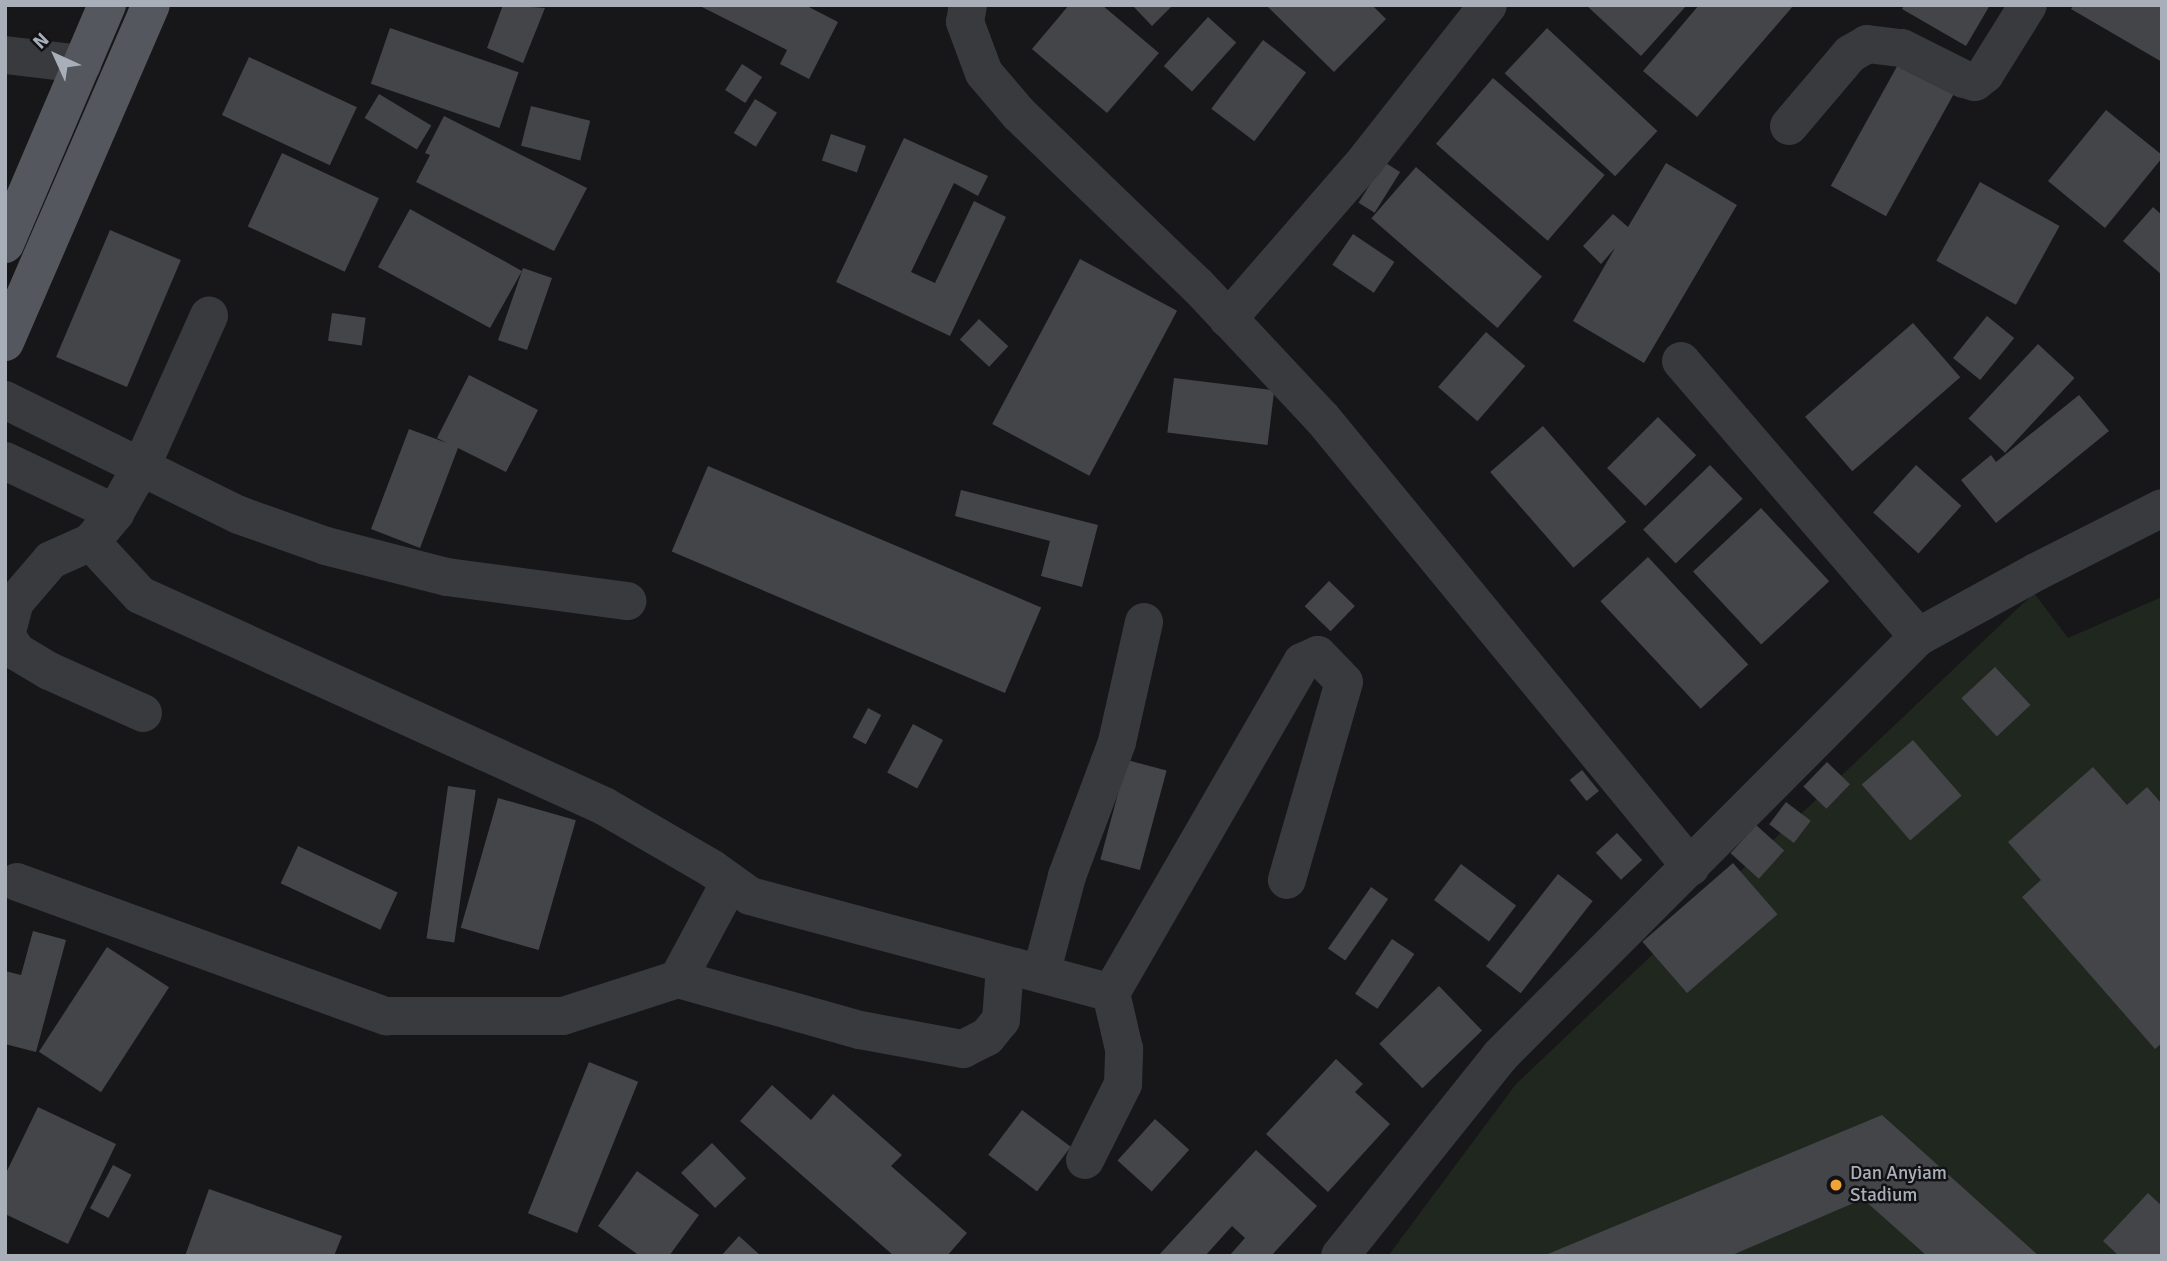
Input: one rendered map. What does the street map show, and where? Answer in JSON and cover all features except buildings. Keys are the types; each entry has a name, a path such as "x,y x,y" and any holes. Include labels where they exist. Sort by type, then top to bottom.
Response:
{"main road":[{"path":"5,244 107,5"},
{"path":"5,342 151,5"}],"street":[{"path":"968,5 965,23 985,73 1019,114 1228,319 1322,418 1690,867"},
{"path":"1228,319 1366,160 1488,5"},
{"path":"1789,126 1850,54 1867,44 1902,48 1975,82 1985,74 2028,5"},
{"path":"5,55 82,64"},
{"path":"143,713 50,671 17,652 6,635 15,602 51,560 103,528 141,467 209,316"},
{"path":"1681,361 1918,637"},
{"path":"5,400 239,515 326,546 447,577 627,601"},
{"path":"5,461 103,528 140,596 604,806 711,868 729,884 750,896 1111,993"},
{"path":"1340,1256 1500,1056 1918,637 2036,572 2162,508"},
{"path":"17,883 386,1016 563,1016 678,979 860,1030 963,1049 987,1037 1001,1020 1068,876 1116,742 1144,622"},
{"path":"1085,1160 1123,1084 1124,1049 1111,993 1302,662 1318,655 1344,682 1287,880"},
{"path":"678,979 729,884"}],"shaded area":[{"path":"2034,593 2068,638 2162,597 2162,1256 1388,1256 1516,1084"}],"place":[{"name":"Dan Anyiam Stadium","path":"1836,1185"}]}
